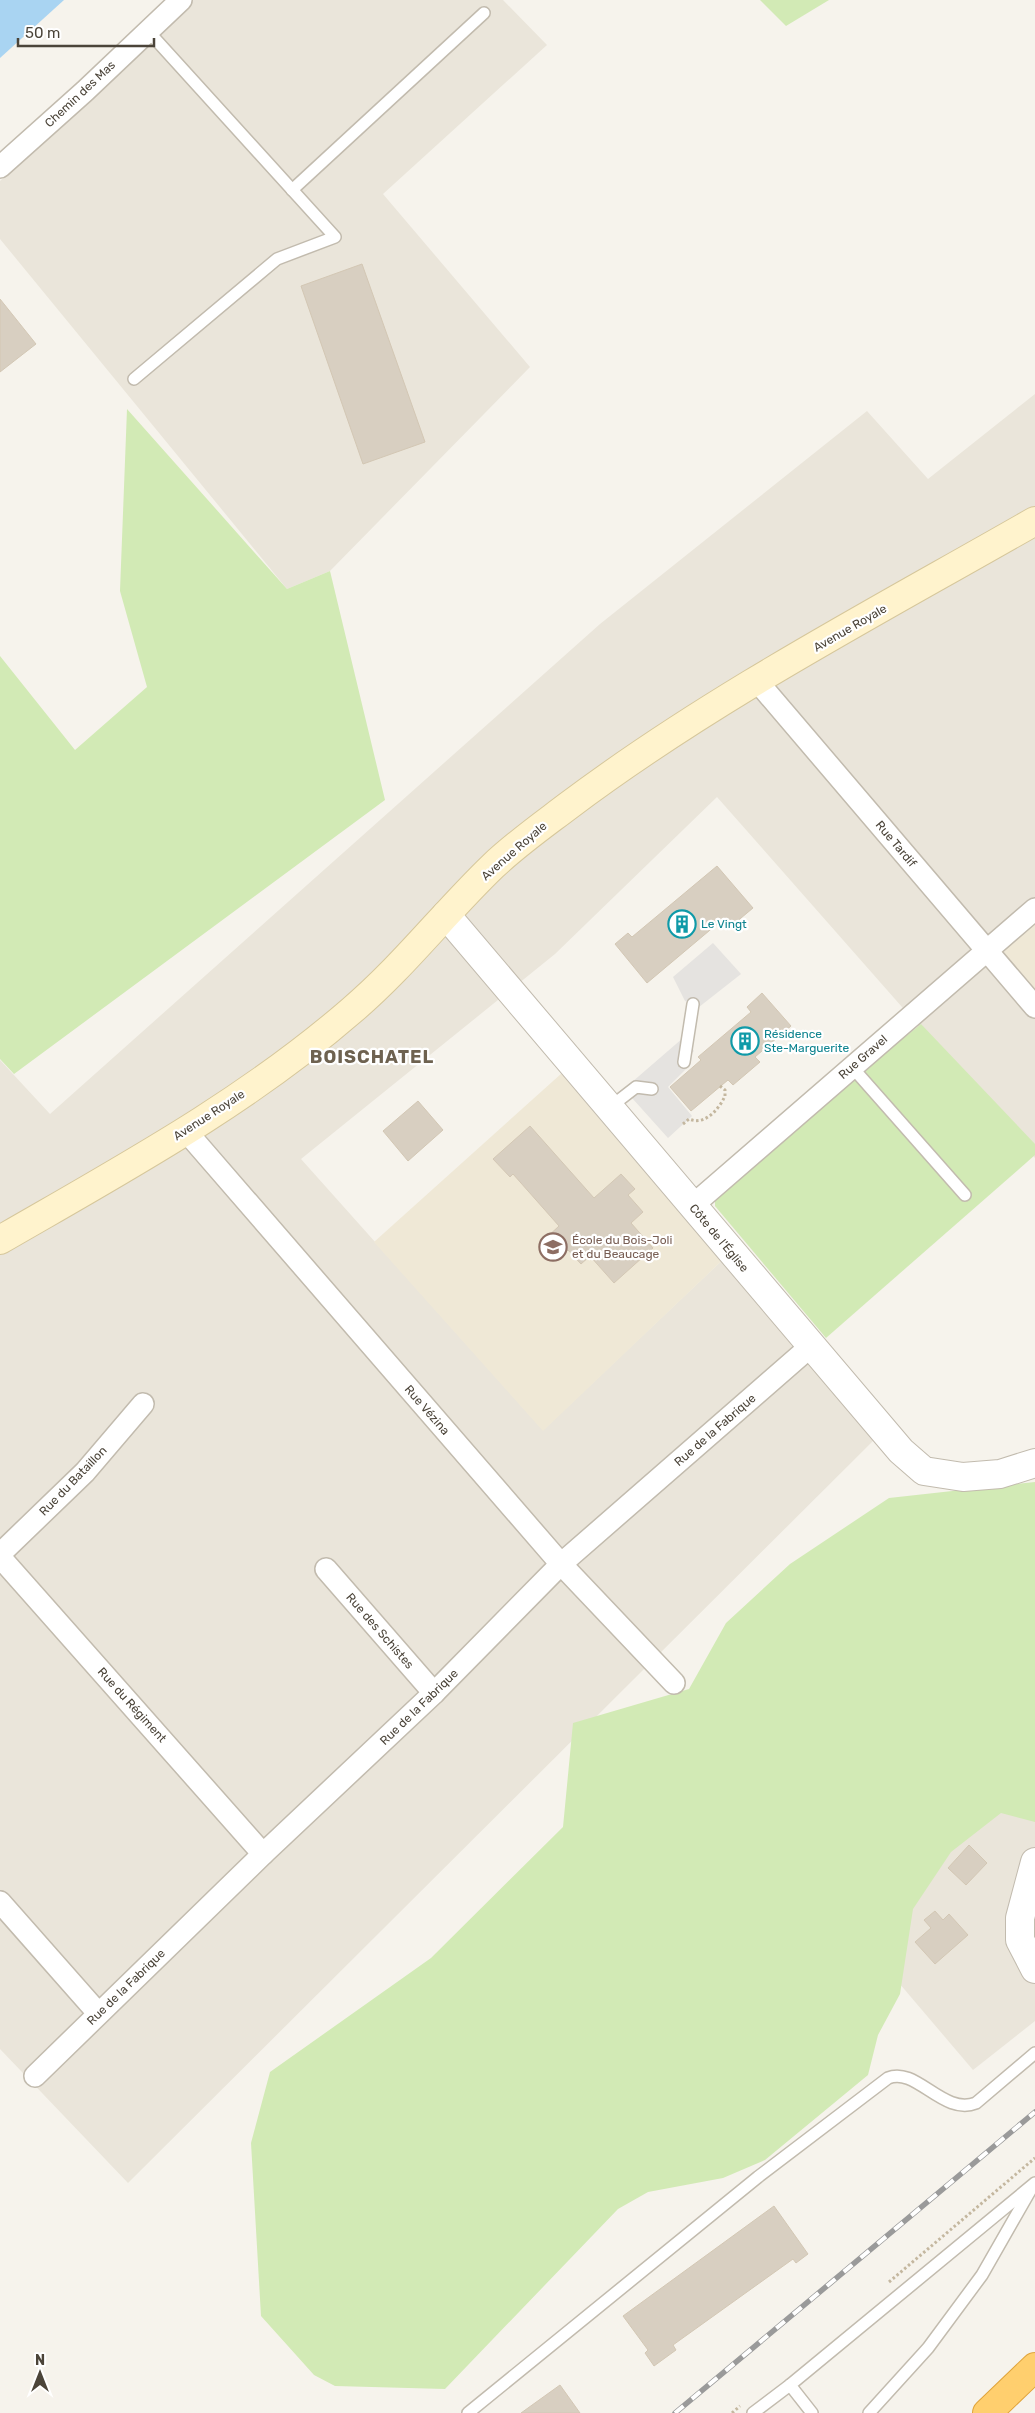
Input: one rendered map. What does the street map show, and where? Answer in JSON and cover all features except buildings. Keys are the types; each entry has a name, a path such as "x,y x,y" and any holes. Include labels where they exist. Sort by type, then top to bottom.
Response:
{"highway":[{"path":"1013,2388 1035,2363"},
{"path":"987,2413 1035,2367"}],"main road":[{"name":"Avenue Royale","path":"0,1240 185,1130 306,1050 355,1008 495,864 569,805 672,734 757,681 1035,521"}],"street":[{"name":"Chemin des Mas","path":"0,167 85,91 181,0"},
{"name":"Rue Tardif","path":"757,681 1035,1007"},
{"name":"Rue Gravel","path":"692,1206 1035,909"},
{"name":"Côte de l'Église","path":"446,914 901,1451 924,1471 963,1477 1000,1474 1035,1463"},
{"name":"Rue Vézina","path":"185,1130 560,1564 674,1683"},
{"name":"Rue de la Fabrique","path":"35,2076 263,1854 434,1693 560,1564 811,1346"},
{"name":"Rue du Bataillon","path":"0,1556 85,1472 143,1404"},
{"name":"Rue du Régiment","path":"0,1556 263,1854"},
{"name":"Rue des Schistes","path":"326,1569 434,1693"},
{"path":"1035,1862 1020,1918 1020,1940 1035,1969"},
{"path":"0,1902 98,2013"}],"lane":[{"path":"292,190 484,13"},
{"path":"134,379 277,259 335,237 148,31"},
{"path":"684,1062 693,1004"},
{"path":"852,1067 965,1194"},
{"path":"609,1108 636,1087 652,1089"},
{"path":"468,2413 758,2177 888,2078 893,2076 904,2077 952,2104 964,2106 976,2103 1035,2053"},
{"path":"753,2413 790,2385 1035,2184"},
{"path":"869,2413 928,2348 982,2275 1035,2184"},
{"path":"790,2385 812,2413"}],"path":[{"path":"683,1124 689,1119 697,1121 705,1119 717,1109 725,1096 725,1090 720,1086"},
{"path":"883,2287 1035,2158"},
{"path":"732,2413 747,2401"}],"shaded area":[{"path":"189,0 503,0 547,45 383,194 530,367 330,571 287,589 0,239 0,181"},
{"path":"1035,394 1035,1158 717,797 555,954 301,1159 543,1430 731,1252 878,1436 128,2183 0,2049 0,1060 50,1114 600,624 867,411 928,479"},
{"path":"1035,909 1035,1006 987,951"},
{"path":"713,943 741,974 699,1007 685,1001 673,977"},
{"path":"683,1038 694,1051 686,1058 691,1064 668,1087 692,1116 668,1138 624,1089"},
{"name":"École du Bois-Joli et du Beaucage","path":"572,1064 731,1252 543,1431 374,1242"},
{"path":"1035,1622 1035,2021 973,2070 865,1943"}],"green space":[{"path":"760,0 829,0 786,26"},
{"path":"127,409 287,589 330,571 385,800 14,1074 0,1059 0,656 75,750 147,687 120,591"},
{"path":"921,1024 1035,1144 1035,1155 826,1338 715,1206 715,1190"},
{"path":"1035,1482 1035,1822 1001,1813 951,1852 913,1909 900,1994 878,2035 868,2075 765,2160 723,2178 648,2192 618,2209 445,2389 335,2386 314,2375 261,2316 251,2143 270,2072 431,1958 563,1827 573,1723 689,1689 726,1623 790,1564 889,1498"}],"water":[{"path":"0,0 64,0 0,58"}],"railway":[{"path":"675,2413 1035,2112"}],"place":[{"name":"Le Vingt","path":"682,924"},
{"name":"Résidence Ste-Marguerite","path":"745,1041"},
{"name":"École du Bois-Joli et du Beaucage","path":"553,1247"}],"district":[{"name":"BOISCHATEL","path":"372,1057"}]}
